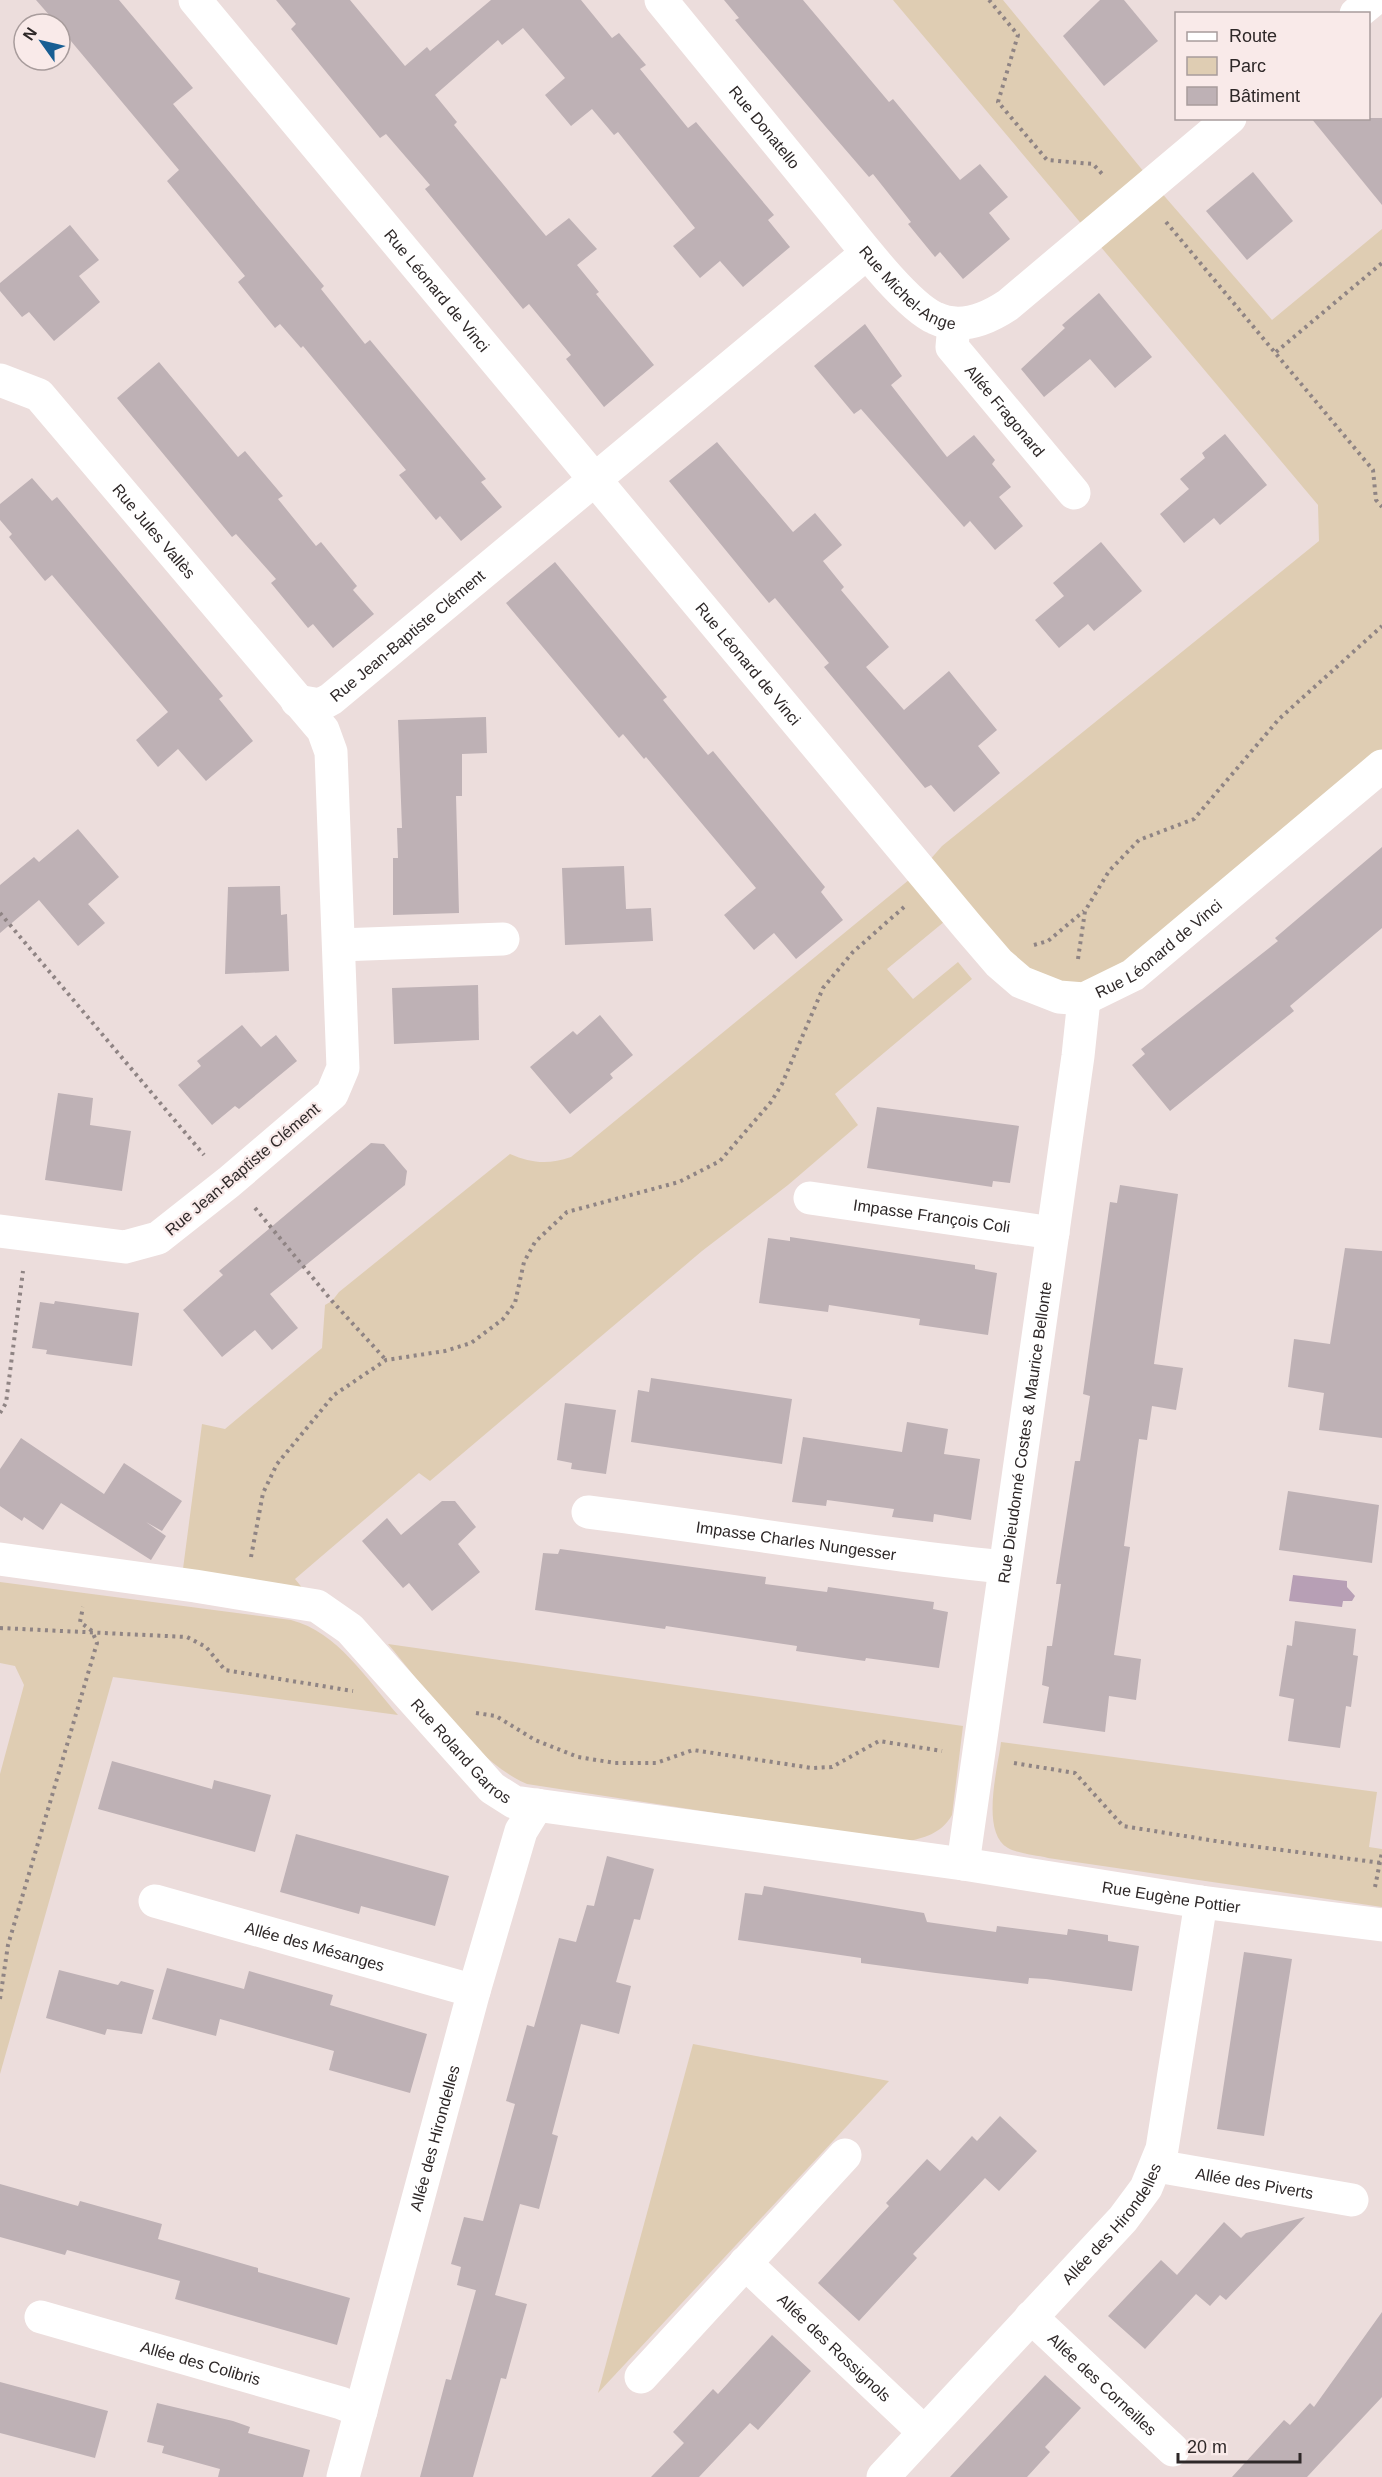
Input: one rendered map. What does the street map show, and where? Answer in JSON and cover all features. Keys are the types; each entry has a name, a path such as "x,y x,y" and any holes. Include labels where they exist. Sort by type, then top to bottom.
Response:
{"street":[{"name":"Rue Léonard de Vinci","path":"195,0 1009,973 1046,993 1083,999 1133,975 1382,766"},
{"name":"Rue Donatello","path":"661,0 867,253"},
{"path":"1358,12 1373,0"},
{"name":"Rue Michel-Ange","path":"595,477 867,253 917,307 935,318 954,324 988,318 1008,305 1228,120"},
{"name":"Allée Fragonard","path":"954,324 952,347 1074,493"},
{"name":"Rue Jules Vallès","path":"0,380 39,395 297,701"},
{"name":"Rue Jean-Baptiste Clément","path":"297,701 320,705 331,699 595,477"},
{"name":"Rue Jean-Baptiste Clément","path":"14,1233 125,1247 158,1238 230,1182 332,1094 343,1068 331,752 323,730 297,701"},
{"path":"339,945 503,939"},
{"name":"Rue Dieudonné Costes & Maurice Bellonte","path":"963,1864 1078,1056 1083,999"},
{"name":"Impasse François Coli","path":"810,1198 1053,1233"},
{"name":"Impasse Charles Nungesser","path":"588,1512 691,1524 904,1557 1005,1567"},
{"name":"Rue Roland Garros","path":"0,1559 244,1593 317,1606 350,1629 413,1701 500,1794 514,1802 963,1864"},
{"name":"Allée des Hirondelles","path":"343,2477 474,1991 521,1831 537,1805"},
{"name":"Rue Eugène Pottier","path":"963,1864 1201,1902 1382,1925"},
{"name":"Allée des Mésanges","path":"155,1901 474,1991"},
{"name":"Allée des Hirondelles","path":"883,2477 1123,2219 1146,2188 1157,2166 1162,2149 1201,1902"},
{"path":"641,2377 844,2154"},
{"name":"Allée des Piverts","path":"1157,2166 1352,2199"},
{"name":"Allée des Rossignols","path":"745,2263 924,2432"},
{"name":"Allée des Colibris","path":"41,2317 341,2403 361,2411"},
{"name":"Allée des Corneilles","path":"1031,2317 1173,2450"}],"path":[{"path":"989,0 1018,35 998,102 1047,160 1093,164 1111,185"},
{"path":"1160,214 1373,470 1376,500 1382,507"},
{"path":"1276,352 1382,263"},
{"path":"1029,947 1048,941 1085,910 1109,871 1139,840 1194,819 1279,719 1364,645 1382,626"},
{"path":"244,1593 263,1493 277,1464 334,1395 386,1360 445,1350 471,1342 503,1319 515,1303 524,1262 535,1242 567,1212 679,1182 720,1161 771,1102 782,1084 823,988 853,952 932,883"},
{"path":"1083,999 1077,962 1085,910"},
{"path":"0,913 230,1182 246,1197 332,1301 386,1360"},
{"path":"0,1413 6,1403 14,1233"},
{"path":"0,1999 8,1945 97,1643 92,1631 80,1622 90,1571"},
{"path":"0,1628 187,1637 207,1647 225,1670 355,1691"},
{"path":"413,1701 496,1716 536,1740 578,1756 615,1763 656,1762 693,1750 812,1768 832,1767 879,1741 1075,1773 1123,1826 1228,1843 1382,1863"}],"green space":[{"path":"893,0 1003,0 1153,183 1272,320 1382,229 1382,766 1133,975 1059,997 956,912 887,969 913,999 958,962 972,979 835,1094 858,1125 788,1185 702,1251 430,1481 419,1473 295,1579 317,1606 181,1584 202,1424 225,1429 322,1348 325,1305 332,1301 339,1292 510,1154 540,1162 571,1157 921,870 942,846 1319,541 1318,505"},
{"path":"0,1582 291,1620 308,1626 337,1646 398,1715 113,1677 0,2074 0,1774 24,1685 15,1666 0,1663"},
{"path":"388,1644 963,1726 952,1815 937,1831 925,1837 904,1842 527,1784 508,1774 470,1742"},
{"path":"1001,1742 1377,1792 1369,1847 1382,1849 1382,1907 1048,1858 1012,1850 1000,1840 993,1814"},
{"path":"693,2044 889,2081 598,2393"}],"shaded area":[{"path":"1293,1575 1347,1581 1347,1587 1355,1596 1352,1601 1343,1601 1342,1607 1289,1601"}],"building":[{"path":"36,0 119,0 193,88 173,104 324,286 321,289 365,344 370,340 486,479 481,482 502,507 461,541 440,516 436,520 399,475 406,470 303,346 301,348 280,324 275,328 238,282 245,276 167,181 179,170 72,42 72,12 46,12"},
{"path":"276,0 350,0 405,66 427,47 430,51 491,0 581,0 612,38 619,33 646,65 640,69 688,128 696,122 774,215 768,220 790,247 743,287 720,261 700,278 673,246 695,228 618,132 614,135 592,109 571,126 545,95 565,78 523,28 502,45 498,40 435,95 457,122 454,125 546,236 569,218 597,249 577,265 599,292 596,294 654,365 604,407 566,359 571,355 529,304 523,309 425,189 430,185 386,134 380,138 291,29 296,24"},
{"path":"724,0 803,0 889,102 893,99 960,180 980,164 1008,197 989,213 1010,239 963,279 940,252 935,257 908,224 911,222 873,174 869,177 825,126 735,20 739,18"},
{"path":"1100,0 1124,0 1158,41 1104,86 1063,36"},
{"path":"1382,118 1382,205 1313,120"},
{"path":"1253,172 1293,221 1247,260 1206,211"},
{"path":"70,225 99,260 79,276 100,302 54,341 29,312 22,317 0,291 0,283"},
{"path":"1099,293 1152,357 1115,388 1090,359 1044,397 1021,369 1065,328 1062,325"},
{"path":"865,324 902,376 891,385 947,457 974,435 995,460 992,464 1011,487 999,497 1023,526 995,550 970,521 964,527 861,409 854,414 814,366"},
{"path":"159,362 238,457 245,451 283,496 278,499 316,546 321,542 357,586 353,590 374,614 333,648 313,624 308,628 271,583 276,579 236,534 232,537 117,398"},
{"path":"1225,434 1267,485 1220,525 1214,518 1184,543 1160,514 1189,489 1180,479 1205,458 1202,453"},
{"path":"717,442 793,532 815,513 842,545 823,561 844,587 841,590 889,647 866,667 904,710 949,671 997,730 978,746 1000,773 954,812 931,785 925,788 824,667 829,663 775,598 769,603 669,481"},
{"path":"32,478 52,501 57,497 223,696 219,699 253,741 206,781 178,749 158,767 136,740 168,712 52,575 45,581 9,537 12,534 0,520 0,504"},
{"path":"1101,542 1142,591 1094,631 1088,624 1059,648 1035,620 1064,596 1053,583"},
{"path":"555,562 667,697 663,700 708,755 713,751 825,887 821,892 843,920 796,959 774,933 754,950 724,915 756,888 646,757 644,759 623,734 619,738 506,603"},
{"path":"486,717 487,753 462,754 462,796 456,796 459,913 393,915 393,858 398,858 397,828 402,828 398,720"},
{"path":"78,829 119,877 88,904 105,923 78,946 39,900 0,933 0,885 34,857 39,862"},
{"path":"1382,847 1382,928 1290,1006 1294,1011 1170,1111 1132,1065 1145,1054 1141,1049 1278,941 1275,938"},
{"path":"624,866 626,909 651,908 653,941 565,945 562,868"},
{"path":"280,886 281,915 287,914 289,971 225,974 228,887"},
{"path":"478,985 479,1040 394,1044 392,988"},
{"path":"600,1015 633,1055 610,1074 613,1078 570,1114 530,1067 573,1031 577,1035"},
{"path":"242,1025 261,1047 276,1035 297,1061 239,1109 235,1106 212,1125 178,1085 201,1066 197,1061"},
{"path":"58,1093 93,1098 90,1125 131,1131 122,1191 45,1180"},
{"path":"877,1107 1019,1126 1010,1183 993,1181 992,1187 867,1168"},
{"path":"371,1143 384,1144 407,1171 405,1185 270,1294 298,1328 272,1350 255,1330 222,1357 183,1310 223,1275 219,1271"},
{"path":"1120,1185 1178,1194 1154,1364 1183,1368 1176,1410 1152,1406 1147,1440 1139,1439 1124,1546 1130,1547 1114,1655 1141,1659 1136,1700 1109,1696 1105,1732 1043,1723 1049,1687 1042,1685 1047,1646 1052,1646 1061,1584 1056,1584 1075,1461 1080,1461 1090,1396 1083,1394 1110,1202 1117,1203"},
{"path":"790,1237 975,1265 975,1269 997,1273 988,1335 919,1325 920,1319 829,1305 828,1312 759,1303 768,1238 790,1241"},
{"path":"1345,1248 1382,1251 1382,1438 1319,1430 1324,1393 1288,1387 1294,1339 1330,1344"},
{"path":"55,1301 139,1313 132,1366 46,1354 47,1350 32,1348 40,1302 54,1304"},
{"path":"651,1378 792,1399 782,1464 631,1442 638,1390 649,1392"},
{"path":"565,1403 616,1410 606,1474 571,1469 572,1463 557,1460"},
{"path":"907,1422 948,1429 944,1454 980,1459 971,1520 934,1514 933,1522 892,1517 894,1509 827,1500 826,1506 792,1502 803,1437 902,1452"},
{"path":"21,1438 104,1494 124,1463 182,1501 162,1531 146,1522 166,1536 151,1560 61,1503 43,1530 24,1517 22,1521 0,1506 0,1469"},
{"path":"1288,1491 1379,1505 1372,1563 1279,1550"},
{"path":"442,1501 455,1501 476,1527 458,1544 480,1572 432,1611 409,1583 403,1588 362,1541 387,1518 401,1535"},
{"path":"560,1549 766,1577 765,1584 827,1592 828,1587 934,1602 933,1609 948,1612 939,1668 866,1658 865,1661 796,1651 797,1646 666,1626 665,1629 535,1610 543,1553 558,1554"},
{"path":"1295,1621 1356,1629 1353,1655 1358,1656 1351,1707 1346,1706 1340,1748 1288,1741 1294,1699 1279,1696 1287,1645 1292,1646"},
{"path":"112,1761 212,1789 214,1780 271,1795 255,1852 98,1809"},
{"path":"296,1834 449,1876 435,1926 361,1906 359,1914 280,1892"},
{"path":"607,1856 654,1869 640,1920 634,1919 616,1982 631,1986 619,2034 581,2024 552,2134 558,2136 539,2209 520,2204 495,2295 527,2304 506,2379 501,2378 473,2477 420,2477 446,2379 451,2380 476,2290 457,2285 461,2267 451,2264 464,2217 483,2221 515,2104 506,2101 527,2025 534,2027 559,1938 576,1942 587,1905 594,1906"},
{"path":"764,1886 924,1913 927,1922 996,1932 997,1926 1067,1935 1068,1929 1108,1935 1108,1941 1139,1946 1132,1991 1046,1979 1029,1978 1028,1984 936,1973 861,1963 861,1958 738,1940 745,1893 762,1895"},
{"path":"1244,1952 1292,1959 1264,2136 1217,2129"},
{"path":"167,1968 244,1989 249,1971 333,1995 330,2005 427,2034 410,2093 329,2070 334,2051 220,2019 216,2036 152,2019"},
{"path":"59,1970 118,1985 121,1981 154,1990 142,2034 107,2029 105,2035 46,2018"},
{"path":"1000,2116 1037,2151 999,2191 985,2178 913,2254 917,2258 859,2321 818,2283 889,2206 886,2203 927,2159 940,2171 972,2136 977,2141"},
{"path":"0,2184 78,2206 80,2201 162,2224 158,2239 258,2268 258,2272 350,2298 337,2345 175,2299 180,2281 67,2250 65,2255 0,2237"},
{"path":"1305,2217 1226,2300 1220,2295 1210,2306 1196,2294 1145,2349 1108,2316 1161,2260 1177,2275 1224,2222 1241,2238 1246,2233"},
{"path":"1382,2312 1382,2397 1307,2477 1232,2477 1284,2420 1290,2425 1310,2403 1314,2407"},
{"path":"772,2335 811,2371 758,2430 750,2423 699,2477 651,2477 684,2443 673,2432 713,2389 718,2394"},
{"path":"1045,2375 1081,2408 1045,2447 1050,2452 1027,2477 950,2477"},
{"path":"0,2382 108,2411 95,2458 0,2433"},
{"path":"157,2403 233,2421 250,2427 248,2433 310,2450 303,2477 218,2477 220,2469 162,2453 164,2446 147,2442"}]}
